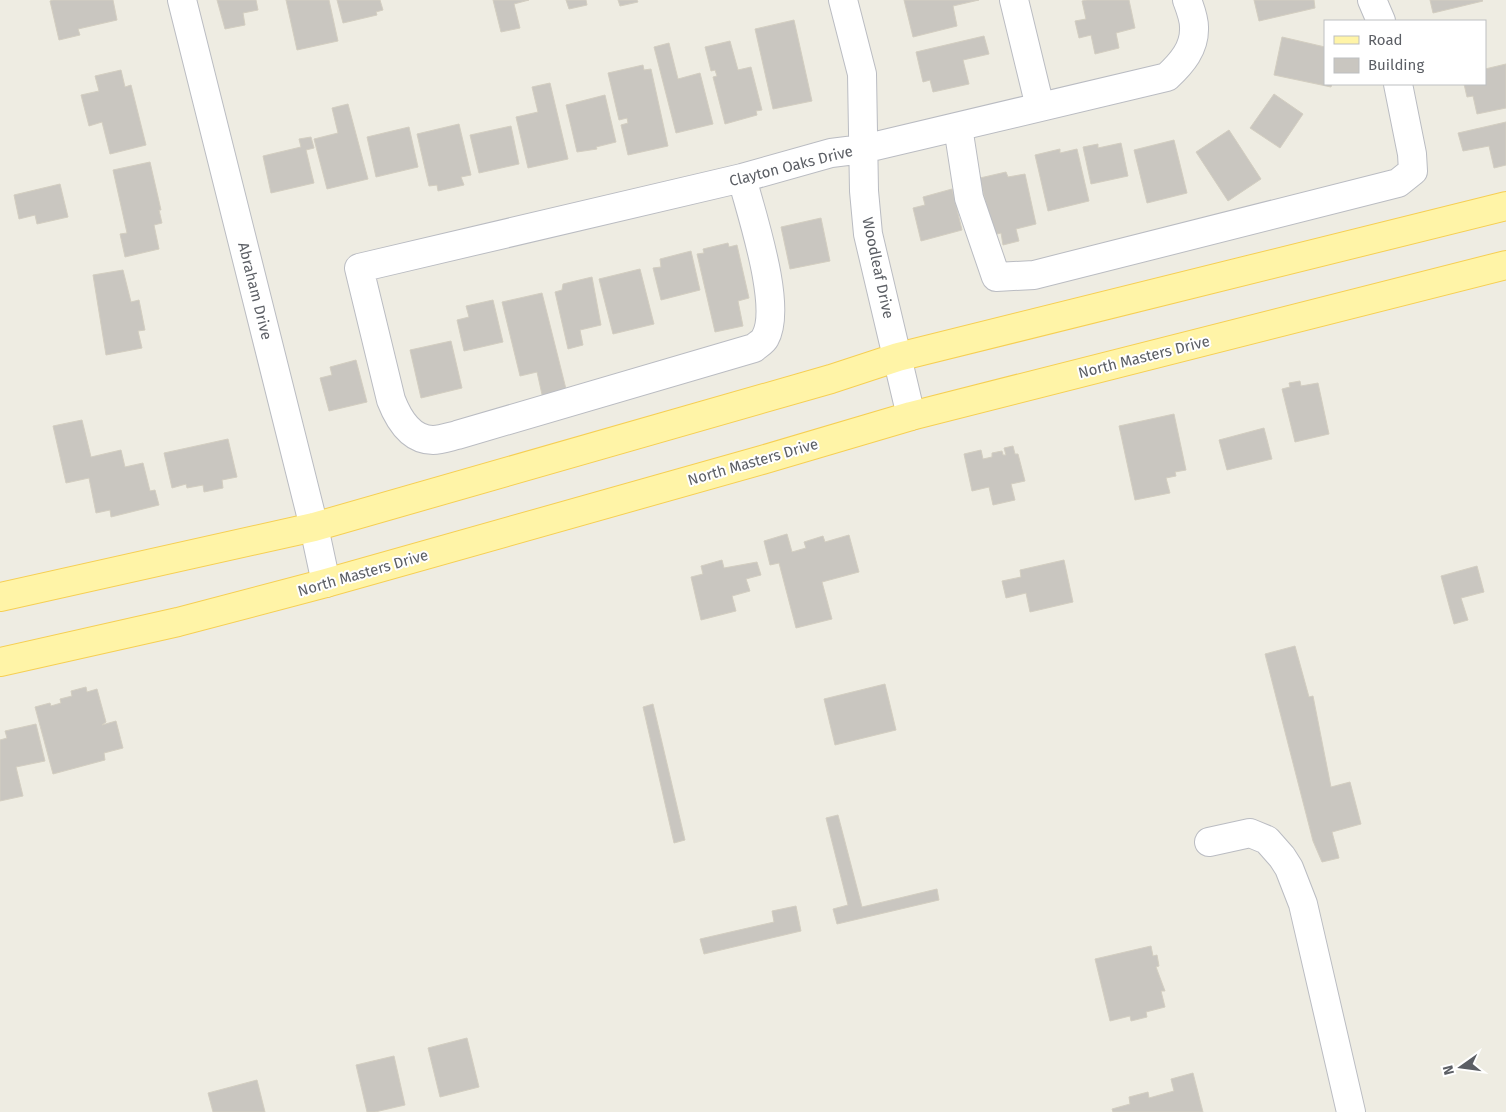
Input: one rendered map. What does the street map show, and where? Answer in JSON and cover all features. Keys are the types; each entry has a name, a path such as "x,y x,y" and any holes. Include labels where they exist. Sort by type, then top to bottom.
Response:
{"main road":[{"path":"0,597 314,527 830,379 898,357 1506,206"},
{"name":"North Masters Drive","path":"0,662 178,622 326,583 911,416 1506,265"}],"street":[{"name":"Abraham Drive","path":"182,0 314,527 326,583"},
{"name":"Woodleaf Drive","path":"843,0 862,74 864,192 868,234 911,416"},
{"path":"1014,0 1040,107"},
{"name":"Clayton Oaks Drive","path":"742,178 768,280 771,322 765,340 754,348 457,435 432,440 421,437 408,429 398,419 391,400 359,268 742,178 831,153 863,149 1167,77 1179,66 1191,49 1194,26 1187,0"},
{"path":"1372,0 1381,20"},
{"path":"958,127 969,198 996,277 1034,275 1398,183 1413,170 1412,154 1398,85"},
{"path":"1209,842 1250,832 1267,840 1289,868 1303,904 1351,1112"}],"building":[{"path":"113,0 117,20 78,29 80,35 59,40 50,1"},
{"path":"217,0 256,0 258,10 243,13 245,25 225,29"},
{"path":"286,0 329,0 338,41 297,50"},
{"path":"337,0 380,0 383,10 376,12 377,15 343,23"},
{"path":"493,0 529,0 514,4 520,28 501,32"},
{"path":"566,0 586,0 587,5 569,9"},
{"path":"618,0 637,0 638,2 620,6"},
{"path":"904,0 979,0 953,6 957,26 913,37"},
{"path":"1129,0 1135,28 1116,33 1119,48 1095,54 1091,35 1079,38 1075,21 1086,19 1082,1"},
{"path":"1254,0 1314,0 1315,8 1259,21"},
{"path":"1430,0 1482,0 1483,1 1433,13"},
{"path":"794,20 812,101 773,109 755,29"},
{"path":"984,36 989,54 963,60 969,84 933,92 930,80 923,82 916,52"},
{"path":"1282,37 1324,47 1324,85 1332,85 1331,87 1274,75"},
{"path":"730,41 738,70 751,67 762,110 756,111 757,115 725,124 713,77 717,76 715,70 711,71 705,47"},
{"path":"669,43 678,79 700,73 713,124 676,133 654,47"},
{"path":"1506,64 1506,108 1477,114 1473,96 1467,97 1464,85 1486,85 1486,69"},
{"path":"643,65 644,70 651,69 668,146 628,155 621,125 628,123 627,118 619,120 608,73"},
{"path":"121,70 125,87 131,85 146,145 110,154 102,122 89,126 81,95 99,91 95,76"},
{"path":"550,83 568,159 528,168 516,117 538,112 532,87"},
{"path":"1274,94 1303,114 1280,148 1250,128"},
{"path":"605,95 616,142 596,147 597,149 577,152 566,105"},
{"path":"348,104 368,179 327,189 314,139 338,133 332,108"},
{"path":"1506,122 1506,165 1494,168 1489,146 1463,151 1458,133"},
{"path":"459,124 471,175 461,177 464,185 438,191 437,185 429,186 417,134"},
{"path":"511,126 519,164 479,173 470,135"},
{"path":"409,127 418,167 376,177 367,137"},
{"path":"1229,130 1261,179 1228,201 1196,152"},
{"path":"311,137 314,148 306,150 314,183 271,193 263,156 301,147 299,139"},
{"path":"1174,140 1187,193 1147,203 1134,150"},
{"path":"1121,143 1128,176 1091,184 1083,147 1098,144 1098,148"},
{"path":"1060,149 1060,153 1077,149 1089,201 1048,211 1035,155"},
{"path":"150,162 161,210 159,210 162,223 154,225 159,249 125,257 120,234 127,233 113,170"},
{"path":"1006,172 1008,177 1025,174 1036,224 1016,229 1019,241 1003,245 1001,233 993,235 980,178"},
{"path":"60,184 68,217 37,224 35,215 19,219 14,195"},
{"path":"952,189 962,230 921,241 913,208 925,205 923,197"},
{"path":"821,218 830,261 790,269 781,227"},
{"path":"728,243 729,247 737,245 749,298 738,301 743,326 715,332 697,254 704,253 703,249"},
{"path":"691,251 700,290 661,300 653,268 661,267 660,259"},
{"path":"640,269 654,324 613,334 599,279"},
{"path":"123,270 131,302 139,300 145,330 138,331 142,348 106,355 93,275"},
{"path":"592,277 601,325 580,330 583,345 568,349 555,292 562,290 563,284"},
{"path":"542,293 567,393 543,399 537,372 520,376 502,302"},
{"path":"493,300 503,342 464,351 457,320 469,317 466,306"},
{"path":"451,341 462,388 421,398 410,350"},
{"path":"356,360 367,402 329,411 320,378 332,375 330,367"},
{"path":"1300,381 1301,386 1318,383 1329,434 1295,442 1282,389 1290,387 1289,383"},
{"path":"1174,414 1186,470 1175,472 1176,476 1166,478 1170,493 1135,500 1119,426"},
{"path":"82,420 91,457 121,450 125,467 143,463 150,491 155,490 159,505 111,517 110,510 96,513 89,478 66,483 53,426"},
{"path":"1264,428 1272,459 1227,470 1219,440"},
{"path":"228,439 237,477 222,480 223,488 204,492 203,485 187,488 186,484 172,488 164,453"},
{"path":"1013,446 1015,454 1018,454 1025,481 1011,484 1015,500 993,505 989,487 972,491 964,454 981,450 983,459 992,457 992,453 1002,451 1003,455 1006,455 1004,448"},
{"path":"787,534 792,552 806,548 804,542 823,536 825,542 849,535 859,572 822,582 832,619 796,628 779,563 770,565 764,541"},
{"path":"722,560 724,568 757,562 761,575 746,579 750,591 732,596 736,611 701,620 691,577 703,574 701,566"},
{"path":"1064,560 1073,602 1030,612 1026,593 1006,598 1002,581 1021,577 1020,570"},
{"path":"1477,566 1484,592 1461,598 1468,620 1454,624 1441,576"},
{"path":"1295,646 1309,697 1313,696 1331,787 1350,782 1361,824 1332,832 1339,858 1322,862 1313,841 1265,654"},
{"path":"885,684 896,730 835,745 824,699"},
{"path":"86,687 87,692 97,689 106,722 102,725 116,721 123,748 104,753 105,760 53,774 35,707 50,703 51,706 61,703 60,699 72,696 71,691"},
{"path":"653,704 685,840 674,843 643,707"},
{"path":"36,724 45,761 16,767 23,796 0,801 0,740 7,738 5,731"},
{"path":"838,815 862,907 937,889 939,900 837,924 833,909 848,905 826,818"},
{"path":"796,906 801,931 704,954 700,939 774,922 772,911"},
{"path":"1151,946 1153,956 1157,955 1159,966 1156,967 1165,991 1161,991 1165,1007 1146,1012 1147,1017 1131,1021 1130,1016 1110,1021 1095,959"},
{"path":"467,1038 479,1087 440,1097 428,1048"},
{"path":"394,1056 405,1105 367,1112 356,1065"},
{"path":"1193,1073 1203,1112 1113,1112 1112,1109 1130,1104 1129,1097 1148,1092 1149,1098 1174,1091 1171,1079"},
{"path":"257,1080 265,1112 213,1112 208,1093"}]}
